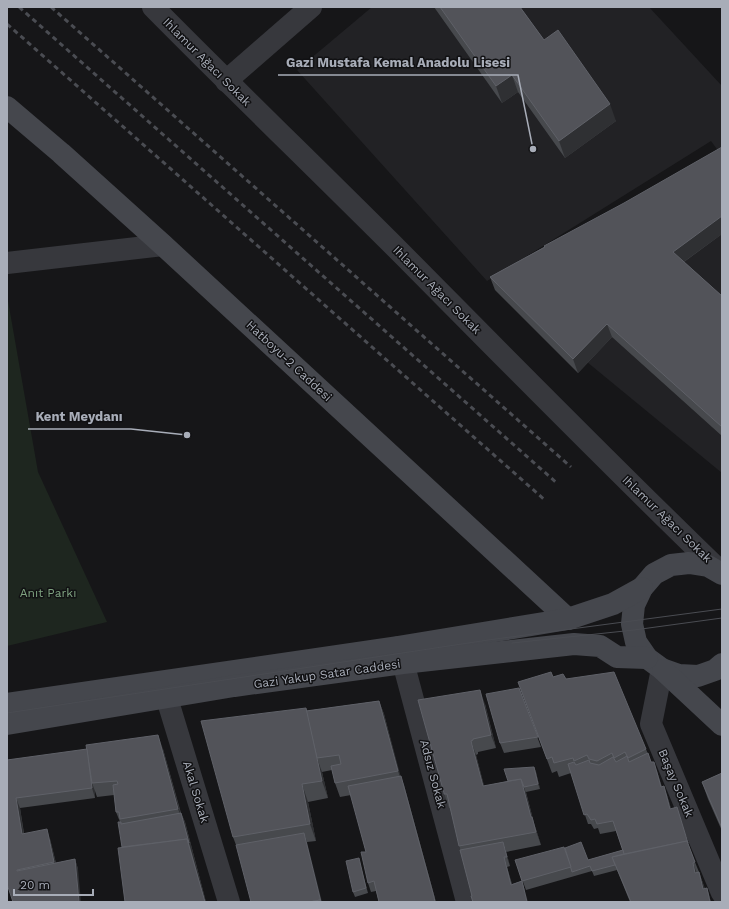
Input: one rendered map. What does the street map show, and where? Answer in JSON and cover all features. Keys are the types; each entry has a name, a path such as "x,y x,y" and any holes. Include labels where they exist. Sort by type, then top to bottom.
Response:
{"main road":[{"name":"Hatboyu-2 Caddesi","path":"7,107 61,153 163,245 568,619"},
{"path":"722,574 708,566 689,563 671,566 654,574 642,588 634,605 632,624 636,642 654,663 722,724"},
{"name":"Gazi Yakup Satar Caddesi","path":"7,704 165,690 234,686 402,655 568,619 613,604 642,588"},
{"name":"Gazi Yakup Satar Caddesi","path":"402,655 574,644 600,646 617,657 654,663 679,675 698,676 716,670 722,664"},
{"name":"Gazi Yakup Satar Caddesi","path":"7,724 165,690"}],"street":[{"name":"Ihlamur Ağacı Sokak","path":"153,7 722,574"},
{"path":"226,81 311,7"},
{"path":"7,263 163,245"},
{"name":"Adsız Sokak","path":"402,655 467,902"},
{"name":"Başay Sokak","path":"654,663 651,724 722,893"},
{"name":"Akal Sokak","path":"165,690 229,902"}],"shaded area":[{"path":"372,7 649,7 722,86 722,156 711,141 487,281 297,70"},
{"path":"713,152 722,166 722,473 497,288"}],"green space":[{"name":"Anıt Parkı","path":"7,295 38,472 107,622 7,646"}],"building":[{"path":"440,7 520,7 544,40 558,30 610,104 559,141 512,75 496,86"},
{"path":"722,147 722,216 673,252 722,296 722,427 607,324 573,359 490,277"},
{"path":"551,672 553,677 563,674 566,679 614,672 646,749 628,758 625,752 614,758 612,753 597,761 589,759 587,755 574,761 573,758 554,763 552,757 547,759 518,682"},
{"path":"519,688 538,737 500,743 486,694"},
{"path":"480,690 491,735 473,739 471,741 483,786 521,779 536,832 459,846 447,794 444,794 418,700"},
{"path":"379,701 398,771 335,783 331,766 341,764 339,755 317,758 306,711"},
{"path":"306,708 322,781 302,784 310,824 233,837 201,721"},
{"path":"158,735 178,809 120,819 119,812 116,812 113,785 118,784 117,781 92,783 86,745"},
{"path":"87,749 92,788 16,798 22,834 47,829 54,862 17,871 75,859 79,902 13,902 7,884 7,760"},
{"path":"648,753 651,762 654,762 661,787 664,786 670,809 677,807 688,843 687,841 624,854 613,821 597,824 595,819 591,820 587,814 584,815 568,764 574,762 576,765 589,760 590,763 599,765 613,757 616,762 627,756 629,762"},
{"path":"534,767 538,784 524,787 521,779 508,781 504,769"},
{"path":"722,773 722,828 702,782"},
{"path":"401,776 435,902 379,902 374,881 368,883 361,852 366,852 348,786"},
{"path":"181,813 189,843 187,839 122,847 118,822 121,822 121,824"},
{"path":"304,833 321,902 320,900 309,902 251,902 236,845"},
{"path":"187,839 205,902 125,902 118,848"},
{"path":"687,841 695,862 693,863 695,873 699,872 703,889 707,888 710,902 631,902 612,857"},
{"path":"503,842 507,857 504,857 511,885 522,881 527,902 473,902 460,850"},
{"path":"581,842 588,860 623,850 624,854 612,857 615,865 592,871 590,866 572,872 565,848"},
{"path":"564,847 571,867 522,881 515,860"},
{"path":"359,858 366,888 353,892 346,861"},
{"path":"320,900 320,902 309,902"}],"tram line":[{"path":"7,713 488,640 722,609"},
{"path":"512,643 634,630 722,618"}],"railway":[{"path":"19,7 558,484"},
{"path":"51,7 571,467"},
{"path":"7,24 546,501"}],"place":[{"name":"Gazi Mustafa Kemal Anadolu Lisesi","path":"533,149"},
{"name":"Kent Meydanı","path":"187,435"}]}
